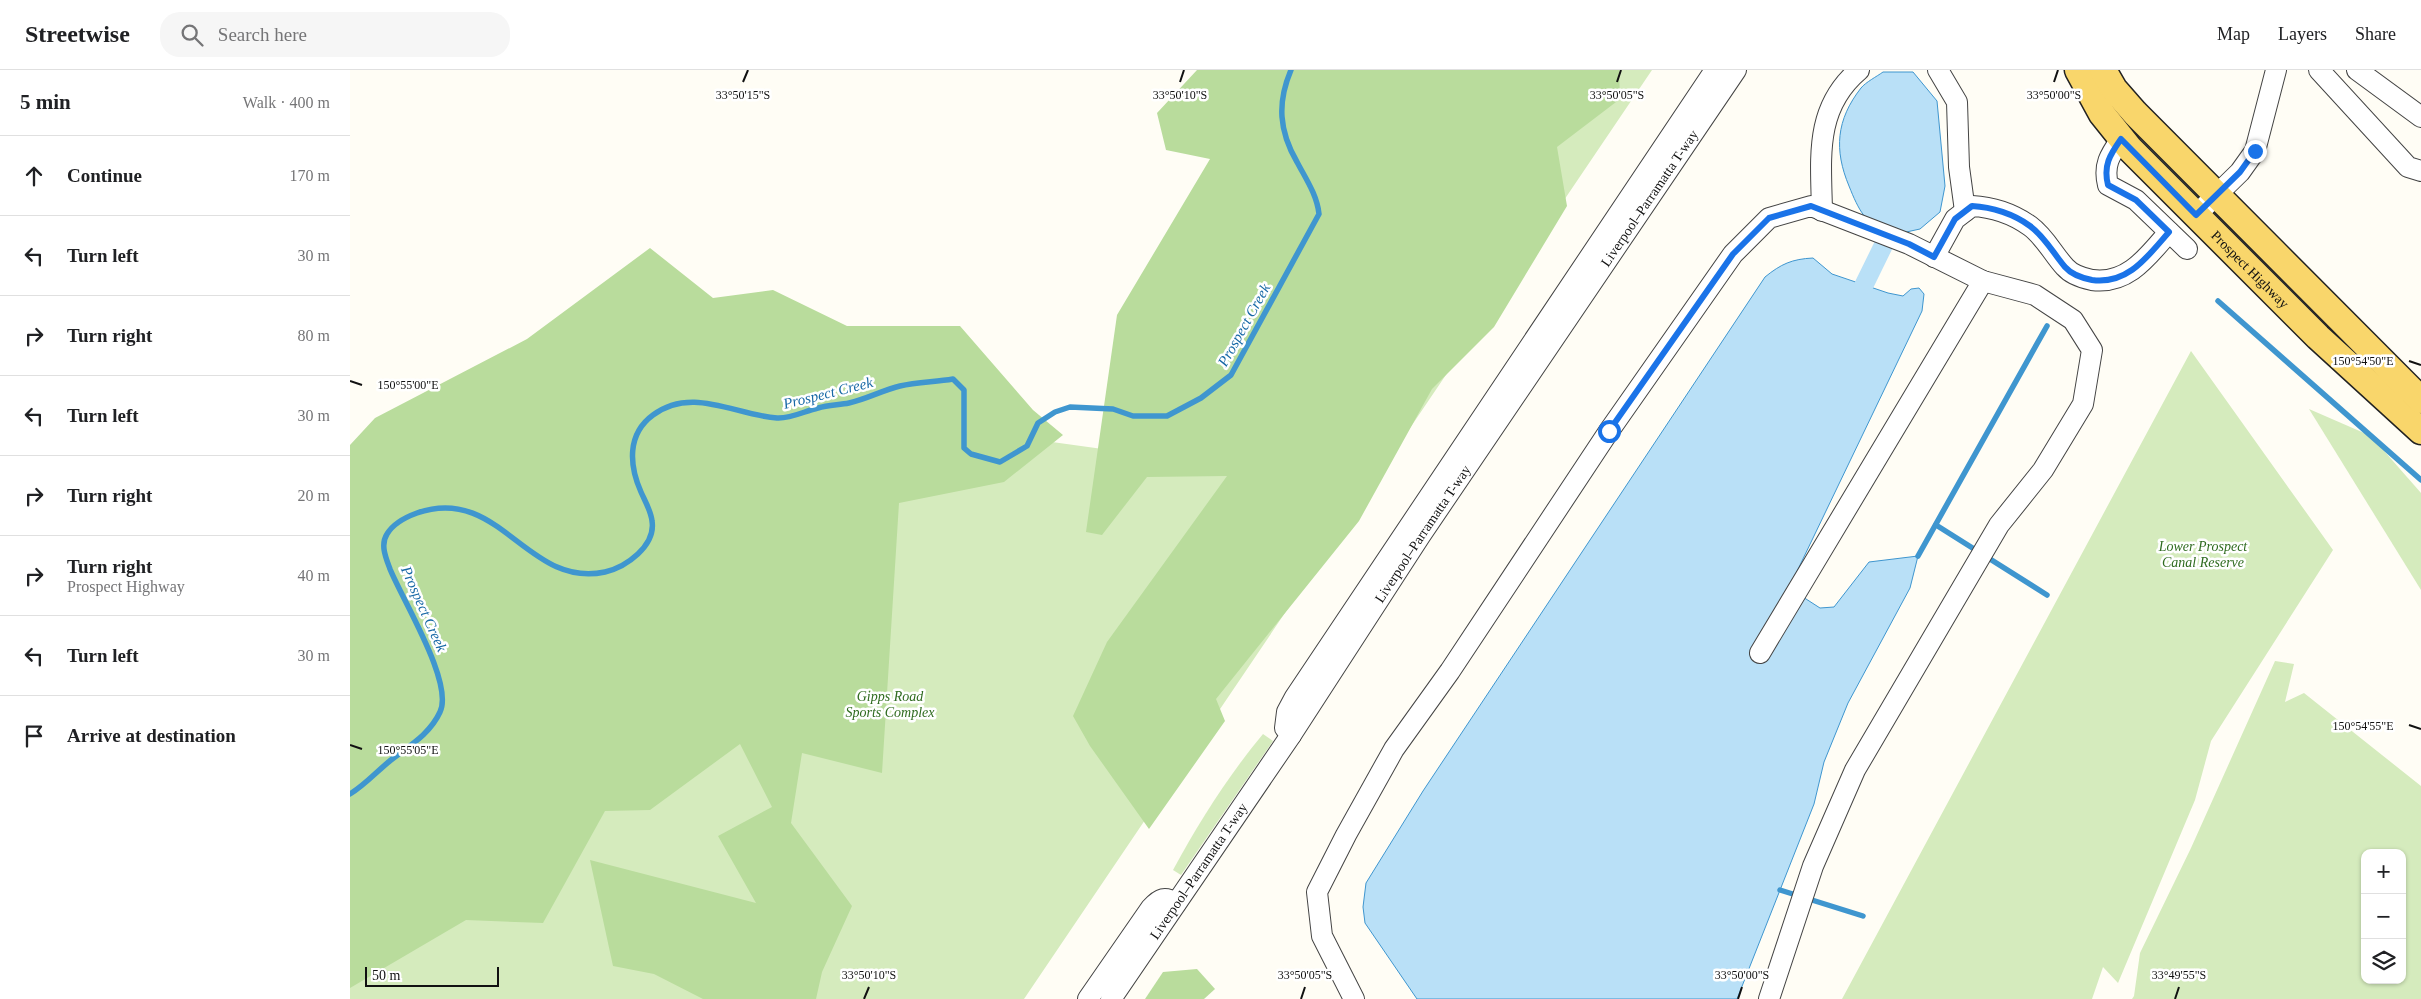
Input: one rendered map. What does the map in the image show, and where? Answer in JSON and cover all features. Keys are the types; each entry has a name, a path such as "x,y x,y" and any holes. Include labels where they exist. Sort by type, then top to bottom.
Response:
{"main road":[{"name":"Prospect Highway","path":"2078,70 2094,103 2121,139 2318,337 2421,431"},
{"name":"Prospect Highway","path":"2103,70 2114,89 2135,113 2218,194 2421,400"}],"lane":[{"path":"1291,734 1285,728 1285,717 1295,698 1715,70"},
{"name":"Liverpool–Parramatta T-way","path":"1110,999 1291,734 1420,536 1736,70"},
{"path":"1822,211 1821,143 1830,105 1846,81 1859,70"},
{"path":"1938,70 1957,102 1959,167 1966,211"},
{"path":"2196,215 2240,172 2255,151 2276,70"},
{"path":"2319,70 2408,167 2421,171"},
{"path":"2357,70 2416,115 2421,116"},
{"path":"2121,139 2112,153 2104,172 2108,185 2136,200 2187,249"},
{"path":"1354,999 1322,936 1317,892 1394,749 1450,671 1609,431 1733,254 1769,218 1811,206 1909,244 1983,281 2035,295 2073,320 2092,350 2083,404 2043,470 1999,525 1855,770 1813,866 1769,999"},
{"path":"1934,257 1955,219 1972,206 1992,207 2029,225 2046,242 2066,268 2081,278 2098,280 2125,276 2140,266 2169,232"},
{"path":"1760,653 1983,281"},
{"path":"1088,999 1151,908 1162,898 1167,898 1176,903"}],"green space":[{"path":"1197,70 1619,70 1620,99 1557,147 1567,206 1494,327 1432,389 1359,521 1216,699 1225,721 1149,829 1090,746 1073,716 1107,642 1227,476 1147,477 1102,535 1086,532 1117,315 1210,159 1166,150 1157,113"},
{"name":"Gipps Road Sports Complex","path":"1322,70 1652,70 1024,999 350,999 350,825 965,430 1117,451"},
{"path":"650,248 713,298 773,290 847,326 960,326 1033,410 1063,435 1004,482 899,503 882,773 802,753 791,823 852,906 822,972 816,999 703,999 654,974 613,966 590,860 756,903 718,836 772,807 740,744 650,810 605,811 543,923 466,920 350,988 350,445 375,418 527,339"},
{"name":"Lower Prospect Canal Reserve","path":"2191,351 2333,550 2211,741 2195,800 2118,983 2103,967 2092,999 1842,999"},
{"path":"2309,409 2371,436 2421,493 2421,590"},
{"path":"2275,661 2294,664 2285,702 2304,693 2421,786 2421,999 2132,999 2140,953 2191,848"},
{"path":"1263,734 1273,741 1181,875 1173,870 1193,834 1226,783"},
{"path":"1197,969 1215,989 1204,999 1145,999 1163,972"}],"water":[{"path":"1883,72 1913,72 1937,101 1945,186 1940,212 1920,229 1888,236 1868,221 1860,209 1844,173 1840,148 1842,124 1846,112 1861,88"},
{"path":"1813,258 1832,274 1888,293 1903,296 1911,289 1919,288 1924,294 1922,311 1789,588 1820,608 1834,607 1869,562 1918,556 1910,588 1848,703 1824,762 1814,804 1737,999 1417,999 1365,923 1363,907 1366,883 1423,791 1765,277 1787,263"}],"waterway":[{"name":"Prospect Creek","path":"350,794 418,739 431,727 440,712 442,699 440,682 434,662 390,569 384,551 385,538 390,530 396,524 417,513 446,508 470,512 492,523 554,566 578,573 605,572 630,560 638,554 649,539 652,521 634,471 633,450 638,431 653,415 668,407 698,402 714,404 761,416 782,418 822,407 845,404 900,386 953,379 964,390 964,448 971,454 1000,462 1027,446 1038,423 1055,412 1070,407 1113,409 1133,416 1167,416 1201,398 1231,375 1319,214 1314,194 1291,150 1284,128 1282,105 1286,82 1291,70"},
{"path":"1864,285 1888,236"},
{"path":"2218,301 2421,480"},
{"path":"1918,556 2047,326"},
{"path":"1936,525 2047,595"},
{"path":"1780,890 1863,916"}],"route":[{"path":"1609,431 1733,254 1769,218 1811,206 1909,244 1934,257 1955,219 1972,206 1992,207 2029,225 2046,242 2066,268 2081,278 2098,280 2125,276 2140,266 2169,232 2136,200 2108,185 2104,172 2112,153 2121,139 2196,215 2240,172 2249,162 2255,151"}]}
